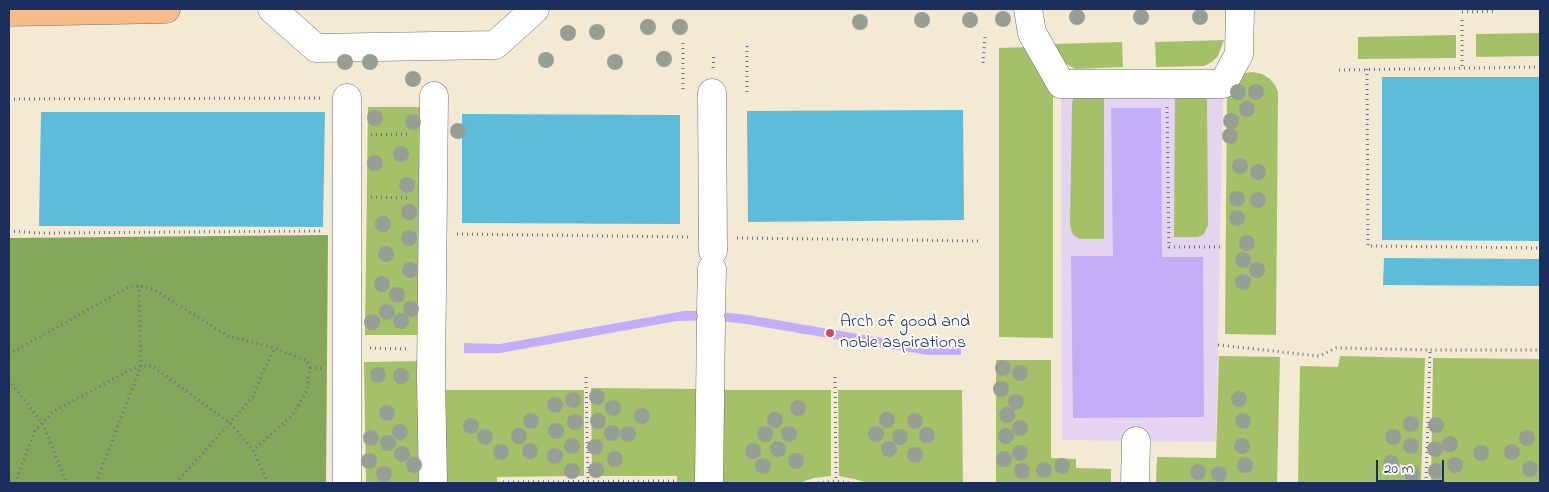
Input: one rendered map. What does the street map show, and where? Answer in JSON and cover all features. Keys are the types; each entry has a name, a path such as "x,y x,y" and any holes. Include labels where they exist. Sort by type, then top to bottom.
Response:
{"main road":[{"path":"9,12 166,9"}],"street":[{"path":"272,9 316,48 495,45 534,9"},
{"path":"1028,9 1032,33 1060,84 1223,84 1239,54 1240,9"},
{"path":"709,483 712,93"},
{"path":"433,483 434,96"},
{"path":"338,98 348,136 348,483"},
{"path":"1135,483 1136,441"}],"path":[{"path":"1462,12 1497,11"},
{"path":"1462,20 1462,68"},
{"path":"983,63 985,36"},
{"path":"683,42 683,93"},
{"path":"747,42 747,92"},
{"path":"1339,70 1540,67"},
{"path":"1367,69 1368,246 1540,248"},
{"path":"1166,84 1169,247 1220,247"},
{"path":"9,99 338,98"},
{"path":"348,136 433,133"},
{"path":"347,197 433,198"},
{"path":"9,231 38,233 347,231"},
{"path":"96,483 141,366 139,286"},
{"path":"9,354 129,287 139,286 153,289 228,336 275,348 307,361 310,368 308,390 292,416 253,450"},
{"path":"1218,346 1319,356 1336,348 1540,350"},
{"path":"176,483 253,397 263,371 275,348"},
{"path":"347,348 432,349"},
{"path":"1426,483 1430,350"},
{"path":"14,483 35,431 52,412 130,370 141,366 152,366 230,423 253,450 268,483"},
{"path":"586,377 588,483"},
{"path":"835,377 836,482"},
{"path":"9,380 42,423 67,483"},
{"path":"500,483 674,481 674,483"},
{"path":"818,483 850,483"}],"shaded area":[{"path":"1061,84 1223,84 1216,442 1062,440"}],"green space":[{"path":"1540,33 1540,56 1476,57 1476,34"},
{"path":"1456,35 1456,58 1358,59 1358,37"},
{"path":"1224,40 1218,56 1204,66 1156,67 1155,42"},
{"path":"1122,42 1123,67 1075,69 1063,62 1053,44"},
{"path":"1028,47 1053,89 1053,338 999,337 999,48"},
{"path":"1245,73 1262,74 1270,79 1278,92 1276,335 1225,334 1227,92 1237,78"},
{"path":"1175,90 1206,97 1207,101 1208,225 1204,234 1198,237 1174,237"},
{"path":"1104,93 1104,239 1080,239 1073,235 1070,226 1073,98 1076,95"},
{"path":"368,107 426,107 423,335 365,335"},
{"path":"328,235 326,483 9,483 9,238"},
{"path":"1219,356 1280,357 1277,483 1156,483 1157,457 1216,458"},
{"path":"1340,356 1425,358 1421,481 1404,483 1298,483 1300,366 1338,367"},
{"path":"1433,358 1540,359 1540,483 1449,483 1431,480"},
{"path":"996,360 1051,360 1051,458 1076,459 1076,468 1111,469 1111,483 996,483"},
{"path":"423,361 425,483 366,483 364,362"},
{"path":"591,388 700,389 700,483 677,483 677,476 592,476"},
{"path":"442,390 584,390 584,476 497,477 497,483 445,483"},
{"path":"717,390 831,390 831,476 814,478 799,483 716,483"},
{"path":"838,390 962,390 963,483 869,483 839,476"}],"water":[{"path":"1382,77 1540,77 1540,241 1382,240"},
{"path":"963,110 964,220 748,222 747,111"},
{"path":"41,112 325,112 323,227 39,226"},
{"path":"462,114 680,115 680,224 462,223"},
{"path":"1384,258 1540,259 1540,286 1383,285"}],"building":[{"path":"1111,108 1161,108 1162,257 1203,257 1204,417 1073,418 1071,256 1113,256"},
{"name":"Arch of good and noble aspirations","path":"684,311 711,311 747,315 928,346 961,346 961,355 928,355 746,324 711,320 677,321 500,353 464,353 464,343 500,344"}],"place":[{"name":"Arch of good and noble aspirations","path":"830,333"}]}
